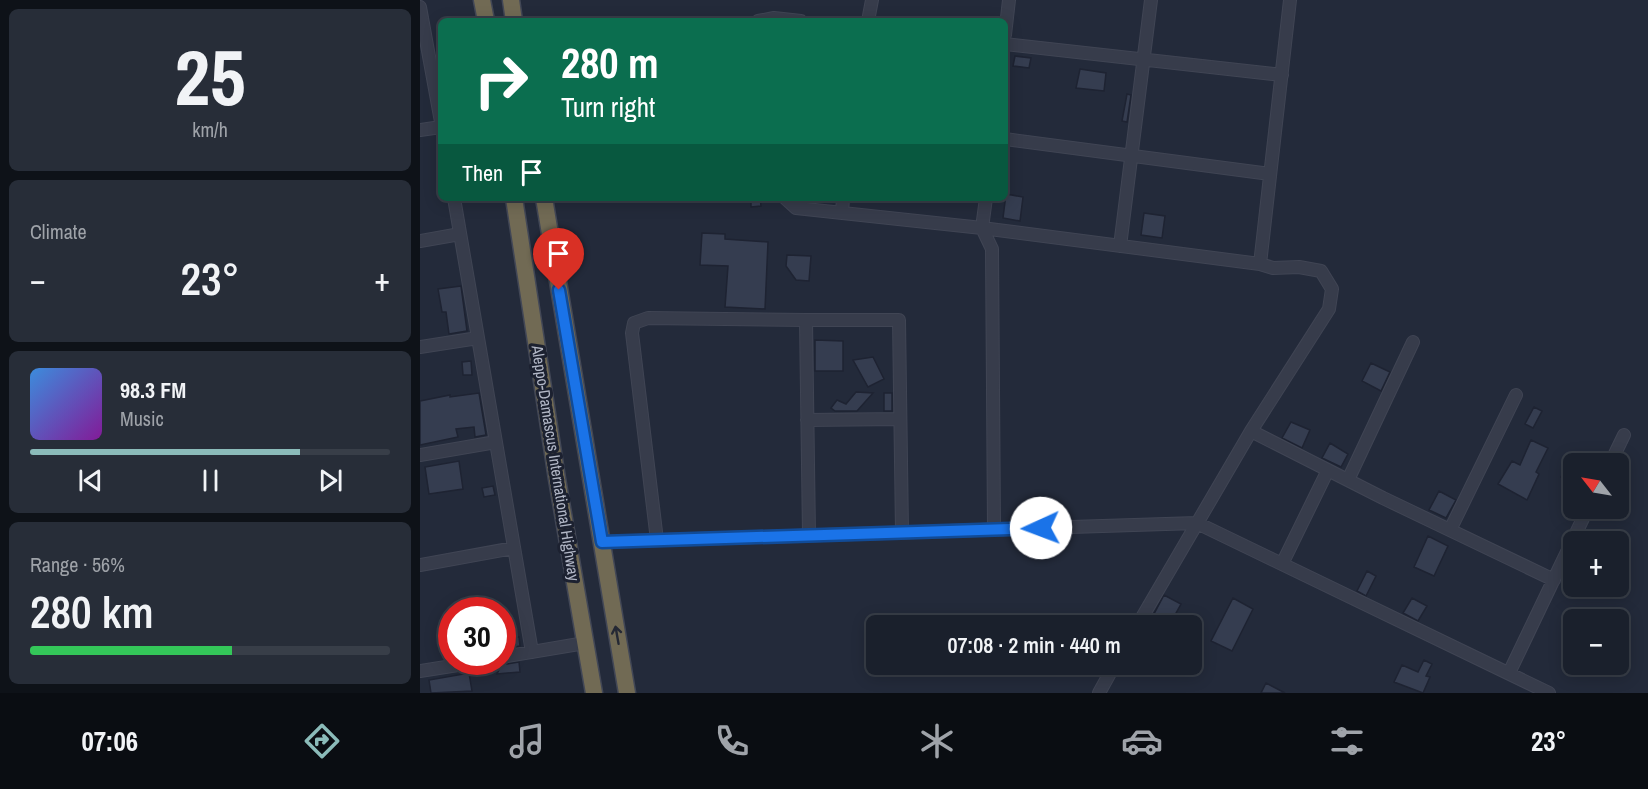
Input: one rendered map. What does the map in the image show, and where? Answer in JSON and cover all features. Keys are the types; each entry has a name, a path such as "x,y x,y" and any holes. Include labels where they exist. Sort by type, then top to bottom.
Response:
{"highway":[{"path":"482,0 485,18"},
{"path":"511,0 514,18"},
{"name":"Aleppo-Damascus International Highway","path":"514,201 557,479 594,693"},
{"name":"Aleppo-Damascus International Highway","path":"545,201 627,693"}],"street":[{"path":"426,0 420,7 421,22 438,109"},
{"path":"869,18 872,0"},
{"path":"1007,18 1009,0"},
{"path":"1120,246 1152,0"},
{"path":"1260,264 1290,0"},
{"path":"1008,44 1281,75"},
{"path":"420,130 438,125"},
{"path":"1008,139 1270,174"},
{"path":"454,201 532,652"},
{"path":"788,201 796,208 982,228 1260,264 1273,268 1299,267 1321,271 1332,289 1329,309 1251,430 1143,615"},
{"path":"842,213 843,201"},
{"path":"986,201 982,228 992,249 994,529"},
{"path":"420,241 460,234"},
{"path":"657,540 632,333 634,323 648,318 899,320 902,532"},
{"path":"806,320 809,535"},
{"path":"420,347 478,338"},
{"path":"1348,480 1413,342"},
{"path":"1450,530 1516,395"},
{"path":"807,420 900,419"},
{"path":"1251,430 1554,580"},
{"path":"1615,453 1624,435"},
{"path":"420,455 496,442"},
{"path":"1282,564 1328,470"},
{"path":"1509,673 1583,519"},
{"path":"602,542 1197,522 1549,693"},
{"path":"420,565 514,548"},
{"path":"516,655 585,644"},
{"path":"420,671 438,668"},
{"path":"1099,693 1109,675"}],"building":[{"path":"1015,56 1031,58 1029,68 1013,66"},
{"path":"1080,69 1106,73 1104,91 1076,88"},
{"path":"1127,94 1131,95 1127,122 1122,121"},
{"path":"1008,194 1023,197 1020,221 1003,218"},
{"path":"751,201 760,201 761,206 751,207"},
{"path":"1144,213 1165,216 1162,238 1141,235"},
{"path":"702,233 725,234 725,239 768,242 765,309 725,307 728,266 700,265"},
{"path":"787,255 811,256 809,281 796,280 786,266"},
{"path":"461,286 467,331 449,334 446,312 442,312 438,289"},
{"path":"815,340 843,341 843,371 815,371"},
{"path":"873,357 884,379 868,387 853,360"},
{"path":"471,361 472,375 463,375 462,362"},
{"path":"1371,363 1390,372 1381,391 1362,381"},
{"path":"856,392 873,393 857,411 835,411 831,408 837,400 846,404"},
{"path":"479,393 486,435 475,437 474,427 456,429 458,437 420,445 420,401 450,395 450,397"},
{"path":"884,393 892,393 892,411 884,411"},
{"path":"1534,407 1542,411 1533,428 1525,424"},
{"path":"1291,422 1310,430 1302,448 1282,438"},
{"path":"1531,440 1548,448 1536,472 1539,474 1527,500 1498,484 1512,461 1520,465"},
{"path":"1330,443 1348,454 1341,467 1322,458"},
{"path":"459,461 463,489 429,494 425,467"},
{"path":"493,486 495,495 484,497 482,488"},
{"path":"1439,491 1456,500 1446,518 1429,510"},
{"path":"1428,536 1448,546 1434,576 1414,567"},
{"path":"1367,571 1376,576 1366,596 1357,591"},
{"path":"1164,595 1181,604 1175,615 1154,614"},
{"path":"1233,598 1253,609 1232,651 1211,641"},
{"path":"1412,598 1427,606 1418,621 1403,613"},
{"path":"517,635 519,637 520,646 516,647"},
{"path":"1424,660 1432,664 1426,676 1430,677 1423,693 1394,682 1402,665 1418,672"},
{"path":"516,662 519,662 520,672 516,672"},
{"path":"469,675 472,691 431,693 429,680"},
{"path":"1266,683 1285,693 1261,693"}],"route":[{"path":"559,290 602,542 1041,528"}]}
